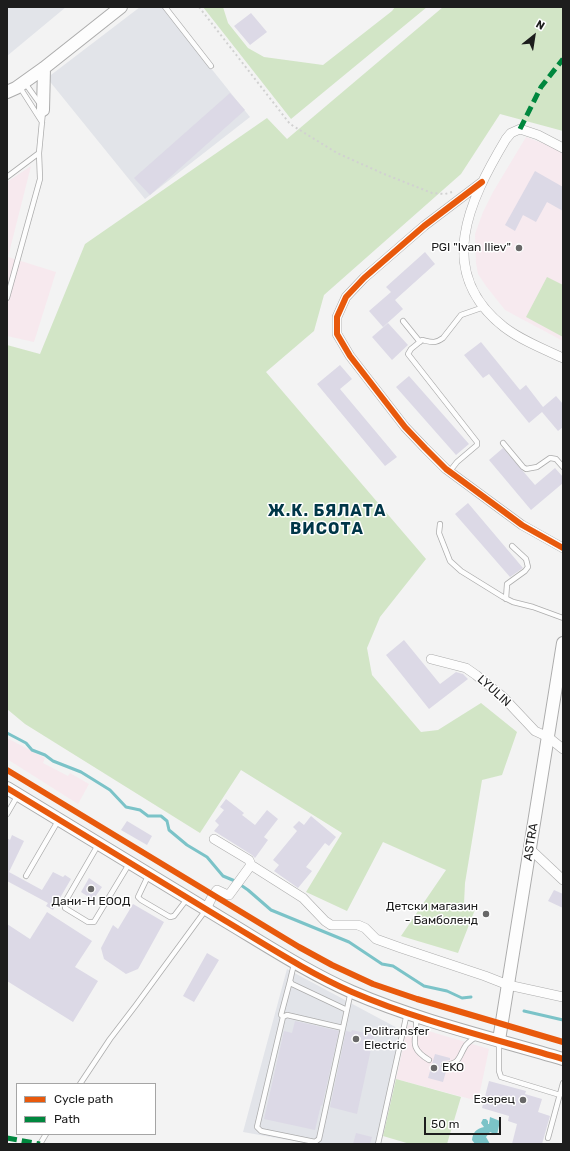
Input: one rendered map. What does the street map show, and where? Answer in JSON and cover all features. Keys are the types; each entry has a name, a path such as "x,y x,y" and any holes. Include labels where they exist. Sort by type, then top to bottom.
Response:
{"street":[{"path":"7,100 17,87 44,68 121,7"},
{"path":"42,116 44,68"},
{"path":"563,148 538,135 520,129 511,133 506,139 482,182 466,228 463,259 469,284 484,307 505,328 563,358"},
{"path":"482,182 424,226 364,278 346,297 337,317 337,334 350,356 405,426 450,472 522,525 563,548"},
{"name":"ASTRA","path":"499,1040 548,736 560,673 563,644"},
{"name":"LYULIN","path":"431,659 466,668 471,671 503,697 535,731 548,736 563,749"},
{"path":"10,791 294,962 351,991 411,1015 563,1059"},
{"path":"214,839 250,860 251,865 303,898 325,921 331,925 358,925 365,928 376,938 508,985 563,997"},
{"path":"530,849 563,880"},
{"path":"206,909 217,890 229,895 251,865"}],"lane":[{"path":"166,7 211,66"},
{"path":"17,87 42,116"},
{"path":"7,298 40,179 39,153 42,116 40,105 17,87"},
{"path":"7,177 39,153"},
{"path":"450,472 457,462 477,445 477,442 408,354 411,349 422,340 432,343 440,341 461,315 484,307"},
{"path":"403,321 420,342"},
{"path":"503,443 522,467 526,469 537,467 550,458 556,459 563,467"},
{"path":"440,524 439,533 450,561 454,565 506,599 563,618"},
{"path":"506,599 507,584 525,571 528,567 526,559 512,546"},
{"path":"7,814 10,791"},
{"path":"26,876 59,820"},
{"path":"98,844 66,902 65,908 88,922 94,922 130,863"},
{"path":"148,874 138,897 141,900 170,917 174,916 188,898"},
{"path":"81,1083 110,1039 206,909"},
{"path":"294,962 281,1015 283,1017 257,1127 261,1131 315,1142 319,1139 351,991"},
{"path":"290,981 292,984 347,1010"},
{"path":"283,1017 287,1015 343,1028"},
{"path":"411,1015 417,1029 414,1040 415,1046 419,1053 429,1060"},
{"path":"378,1144 411,1015"},
{"path":"444,1065 456,1062 461,1057 465,1047 470,1041 479,1035"},
{"path":"499,1040 499,1071 501,1076 560,1095"},
{"path":"548,1138 563,1083"},
{"path":"40,1144 45,1135"}],"path":[{"path":"199,7 290,124 337,153 432,193 445,194 461,189 467,193"}],"shaded area":[{"path":"7,7 66,7 7,56"},
{"path":"140,7 162,7 250,117 145,199 47,78"},
{"name":"PGI \"Ivan Iliev\"","path":"526,137 553,147 563,153 563,341 505,310 478,274 476,263 475,234 483,212 493,192"},
{"path":"31,166 8,257 56,272 34,342 7,336 7,182"},
{"path":"7,738 45,758 43,763 68,776 70,773 89,784 78,804 7,759"},
{"path":"287,969 401,1030 400,1042 377,1144 311,1144 243,1132"},
{"path":"408,1025 489,1049 478,1101 396,1079"}],"green space":[{"path":"203,7 223,7 228,23 248,48 264,57 323,65 392,11 395,7 427,7 291,119"},
{"path":"443,7 563,7 563,131 500,114 461,174 324,295 314,331 266,372 426,559 380,617 367,648 372,675 421,732 438,730 481,703 517,732 502,775 482,780 465,883 464,904 476,907 458,953 401,936 446,870 383,842 347,911 306,892 342,833 241,770 200,833 25,724 7,709 7,345 40,354 85,244 267,118 287,139"},
{"path":"547,277 563,285 563,337 526,317"},
{"path":"396,1079 461,1097 447,1144 410,1144 383,1136"}],"water":[{"path":"490,1117 500,1121 497,1135 490,1132 486,1137 490,1144 475,1144 472,1140 474,1133 484,1127 481,1123 483,1119 486,1119 489,1124"}],"building":[{"path":"251,13 267,32 250,45 234,26"},
{"path":"230,93 245,110 150,195 134,178"},
{"path":"535,171 563,187 563,211 547,202 536,222 523,215 515,231 505,225"},
{"path":"425,252 435,264 395,300 403,309 383,327 369,311 391,292 386,287"},
{"path":"388,323 408,345 392,360 372,337"},
{"path":"481,342 520,390 526,385 543,407 556,396 563,404 563,427 558,431 542,412 529,423 489,374 483,378 464,355"},
{"path":"340,365 352,379 340,389 397,457 385,466 317,384"},
{"path":"409,376 469,444 456,455 396,387"},
{"path":"503,448 535,485 555,468 563,477 563,483 531,510 489,460"},
{"path":"468,503 523,568 510,577 455,514"},
{"path":"404,640 440,684 456,672 463,674 468,679 429,709 386,655"},
{"path":"226,799 244,813 242,815 255,825 267,810 278,819 264,837 268,840 255,858 214,831 219,825 215,821 224,810 220,807"},
{"path":"311,816 336,837 329,846 325,843 306,867 312,871 298,888 274,871 279,865 273,860 297,831 293,827 299,821 304,825"},
{"path":"127,821 152,836 147,845 121,830"},
{"path":"12,835 24,841 9,872 42,890 53,872 63,877 65,875 71,879 53,910 46,906 48,903 7,881 7,838 10,840"},
{"path":"89,878 102,887 93,900 81,892"},
{"path":"554,890 563,894 563,908 548,901"},
{"path":"133,904 164,922 138,969 126,974 104,959 101,948 113,925 118,929"},
{"path":"47,912 92,941 75,967 98,981 73,1022 7,981 7,924 30,939"},
{"path":"207,953 219,960 194,1002 183,996"},
{"path":"295,1021 339,1031 315,1130 264,1119 284,1031 292,1033"},
{"path":"352,1030 374,1035 357,1114 330,1107 346,1031 351,1032"},
{"path":"435,1054 450,1058 450,1060 443,1061 440,1064 442,1068 447,1068 443,1082 428,1078"},
{"path":"489,1081 526,1091 525,1094 542,1099 538,1112 550,1116 542,1144 512,1144 517,1124 508,1121 509,1116 482,1108"},
{"path":"356,1133 372,1137 370,1144 353,1144"}],"waterway":[{"path":"7,733 26,743 32,750 45,755 53,761 81,772 110,790 126,807 140,810 148,816 161,816 167,821 169,830 187,845 207,857 223,876 235,881 248,890 271,910 349,942 382,964 393,966 424,986 447,991 462,998 471,997"},
{"path":"524,1011 563,1020"}],"marked path":[{"path":"520,129 541,87 563,59"},
{"path":"7,1138 40,1144"}],"cycle path":[{"path":"482,182 424,226 364,278 346,297 337,317 337,334 350,356 405,427 446,469 522,525 563,548"},
{"path":"7,770 299,947 332,965 373,984 417,999 563,1042"},
{"path":"7,788 271,948 335,984 403,1012 563,1059"}],"place":[{"name":"PGI \"Ivan Iliev\"","path":"519,248"},
{"name":"Дани-Н ЕООД","path":"91,889"},
{"name":"Детски магазин - Бамболенд","path":"486,914"},
{"name":"Politransfer Electric","path":"356,1039"},
{"name":"EKO","path":"434,1068"},
{"name":"Езерец","path":"523,1100"}],"district":[{"name":"Ж.К. БЯЛАТА ВИСОТА","path":"327,520"}]}
